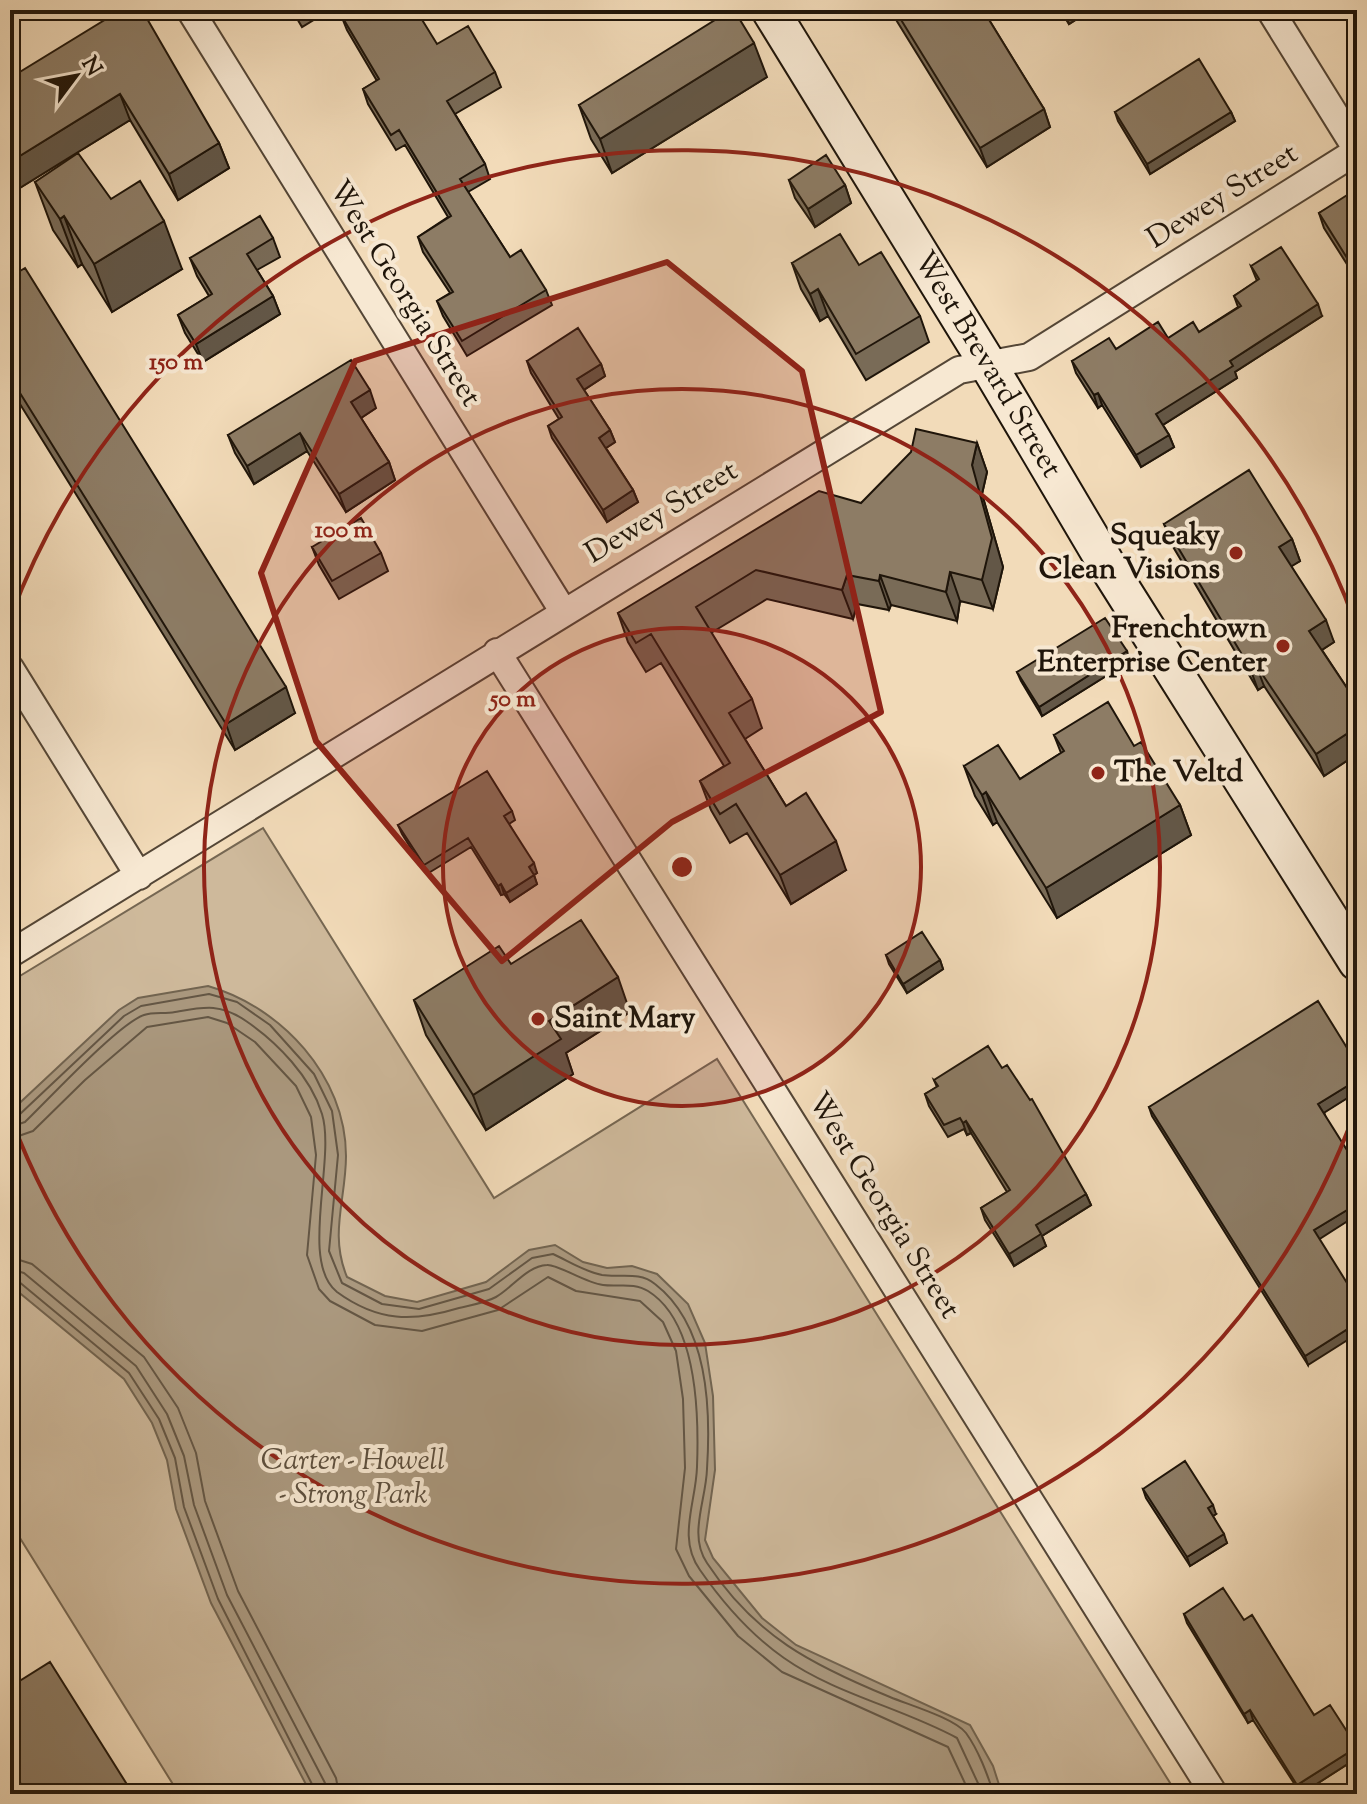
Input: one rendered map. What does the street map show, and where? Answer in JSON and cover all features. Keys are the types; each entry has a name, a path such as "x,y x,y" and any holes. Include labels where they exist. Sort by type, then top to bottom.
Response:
{"street":[{"name":"West Georgia Street","path":"190,10 563,611"},
{"name":"West Brevard Street","path":"770,10 989,366 1108,567 1357,962"},
{"path":"1270,10 1357,150"},
{"name":"Dewey Street","path":"10,954 959,370 1029,357 1357,150"},
{"name":"West Georgia Street","path":"497,652 1214,1794"},
{"path":"10,668 139,876"}],"highlighted area":[{"path":"667,262 802,371 881,712 672,822 502,961 316,741 261,573 355,361"}],"green space":[{"name":"Carter - Howell - Strong Park","path":"263,828 494,1198 717,1059 1177,1794 179,1794 10,1522 10,982"}],"water":[{"path":"208,986 235,996 284,1028 322,1073 335,1099 343,1127 346,1156 339,1246 347,1277 385,1296 417,1302 486,1282 529,1250 555,1245 583,1262 607,1268 632,1266 657,1274 688,1304 705,1343 713,1396 715,1470 705,1540 713,1558 762,1618 796,1645 970,1725 993,1766 1002,1794 311,1794 211,1603 176,1509 167,1460 152,1423 124,1379 10,1285 10,1112 119,1010 138,998"}],"building":[{"path":"121,10 142,10 219,143 169,174 120,94 10,162 10,78"},
{"path":"294,10 311,10 298,17"},
{"path":"350,10 416,10 437,44 468,26 495,72 447,101 485,164 460,179 510,257 521,250 546,290 462,341 437,301 453,292 418,237 451,216 399,130 391,135 363,89 379,79 341,15"},
{"path":"734,10 754,43 600,139 579,105"},
{"path":"895,10 983,10 1044,109 980,148"},
{"path":"1199,59 1231,112 1147,164 1115,112"},
{"path":"78,153 111,199 140,181 164,221 94,264 64,216 60,219 35,182"},
{"path":"826,155 845,185 808,209 789,180"},
{"path":"1355,190 1357,193 1357,274 1319,213"},
{"path":"260,216 273,238 247,254 273,296 196,344 178,315 212,294 190,258"},
{"path":"840,234 859,265 881,252 920,316 856,354 818,289 810,294 792,263"},
{"path":"1281,247 1318,304 1230,361 1233,366 1156,414 1169,435 1136,455 1098,393 1094,395 1072,361 1109,338 1116,349 1158,322 1168,338 1193,322 1199,332 1241,306 1234,296 1259,279 1251,266"},
{"path":"25,268 286,687 226,724 10,377 10,277"},
{"path":"578,328 601,364 577,379 610,430 599,438 633,490 603,510 548,426 562,417 527,361"},
{"path":"351,360 370,390 351,402 389,462 339,494 300,433 247,466 228,435"},
{"path":"916,429 977,443 972,465 992,538 982,580 950,572 946,592 880,575 879,581 847,575 842,590 756,570 696,607 752,699 729,713 786,806 806,793 836,841 780,875 736,804 720,814 700,781 730,763 651,634 636,643 618,613 819,491 861,503 911,452"},
{"path":"1249,470 1292,539 1279,547 1326,620 1309,631 1357,703 1357,727 1316,754 1256,665 1250,668 1164,524"},
{"path":"361,518 381,553 332,581 312,547"},
{"path":"1105,618 1127,651 1039,707 1017,672"},
{"path":"1108,702 1134,746 1141,742 1180,805 1046,888 986,792 982,795 964,766 998,745 1020,779 1064,751 1054,735"},
{"path":"487,771 512,811 504,816 534,863 529,867 534,875 506,893 501,884 498,886 468,838 424,865 398,825"},
{"path":"581,920 618,977 549,1021 561,1039 473,1095 414,1000 499,946 511,964"},
{"path":"922,932 940,960 903,984 886,955"},
{"path":"1318,1001 1357,1064 1357,1080 1318,1104 1357,1166 1357,1204 1314,1230 1357,1299 1357,1323 1305,1356 1149,1107"},
{"path":"988,1046 1002,1068 1007,1065 1032,1099 1086,1194 1036,1225 1041,1234 1009,1254 981,1208 1010,1190 966,1121 963,1123 960,1118 944,1125 925,1094 938,1086 934,1080"},
{"path":"1185,1461 1213,1505 1208,1508 1224,1534 1187,1557 1143,1489"},
{"path":"1223,1588 1244,1620 1252,1615 1314,1715 1330,1705 1357,1747 1297,1785 1250,1710 1244,1714 1184,1614"},
{"path":"50,1662 133,1794 27,1794 16,1776 10,1780 10,1687"}],"place":[{"name":"Squeaky Clean Visions","path":"1236,553"},
{"name":"Frenchtown Enterprise Center","path":"1283,646"},
{"name":"The Veltd","path":"1098,773"},
{"name":"Saint Mary","path":"538,1019"}]}
